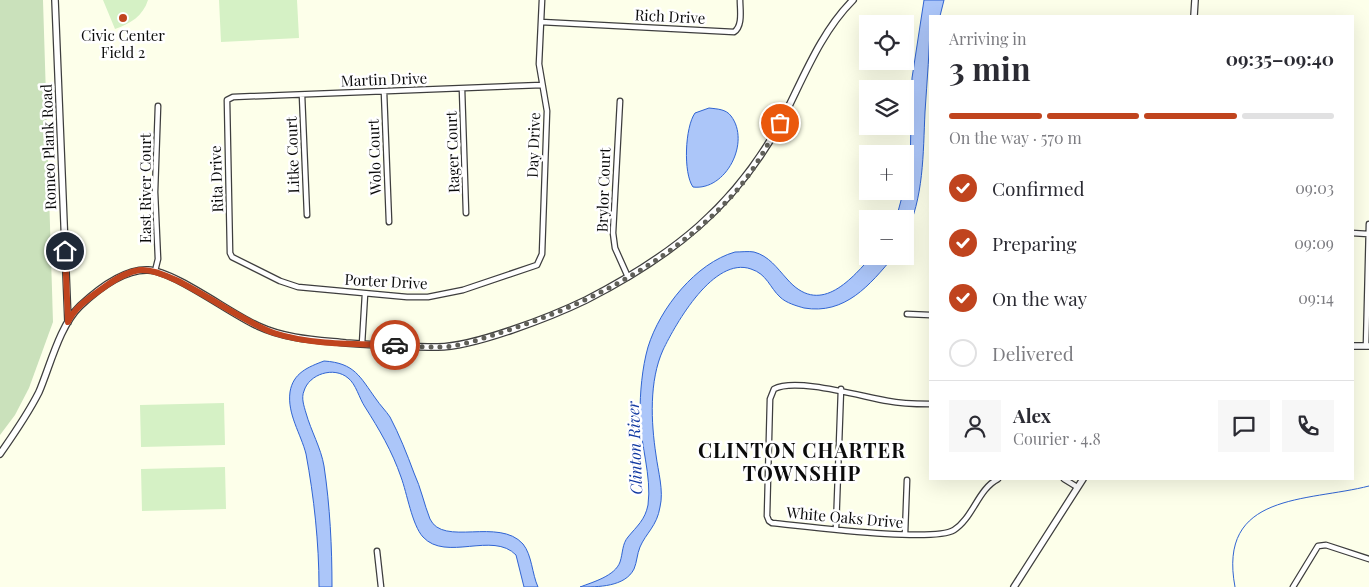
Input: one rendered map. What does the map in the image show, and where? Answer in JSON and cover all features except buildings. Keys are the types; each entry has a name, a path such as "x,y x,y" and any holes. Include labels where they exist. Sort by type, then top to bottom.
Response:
{"street":[{"name":"Romeo Plank Road","path":"55,0 68,322"},
{"name":"Day Drive","path":"540,262 547,111 539,64 542,0"},
{"name":"Rich Drive","path":"541,22 737,31 740,22 740,0"},
{"path":"0,454 33,404 68,322 81,304 116,279 140,270 155,271 177,280 245,320 274,333 311,340 437,348 484,338 569,307 628,277 670,250 708,218 738,189 777,128 826,34 853,0"},
{"path":"1194,15 1195,0"},
{"name":"Martin Drive","path":"227,100 233,97 542,86"},
{"name":"Rager Court","path":"462,89 466,213"},
{"name":"Wolo Court","path":"384,92 389,222"},
{"name":"Litke Court","path":"302,95 307,215"},
{"name":"Rita Drive","path":"227,100 230,252 232,257"},
{"name":"Brylor Court","path":"620,101 613,233 615,248 628,277"},
{"name":"East River Court","path":"155,271 158,258 155,192 158,106"},
{"path":"1354,346 1367,346 1369,224"},
{"path":"1354,234 1368,234"},
{"name":"Porter Drive","path":"232,257 280,281 298,287 406,297 448,294 533,267 540,262"},
{"path":"362,344 365,294"},
{"path":"907,314 929,315"},
{"name":"White Oaks Drive","path":"841,389 783,386 774,389 770,399 768,520 772,523 938,535 952,531 964,521 989,485 996,480"},
{"path":"836,528 841,389 894,402 929,404"},
{"path":"905,534 907,480"},
{"path":"1066,480 1077,487"},
{"path":"1014,587 1082,480"},
{"path":"1293,587 1318,546 1326,545 1369,559"},
{"path":"377,551 381,587"}],"green space":[{"path":"0,0 43,0 53,322 29,388 15,415 0,435"},
{"name":"Civic Center Field 2","path":"103,0 148,0 143,11 135,19 115,29"},
{"path":"219,0 297,0 299,38 221,42"},
{"path":"224,403 225,445 141,447 140,405"},
{"path":"225,467 226,509 142,511 141,469"}],"water":[{"path":"924,0 944,0 940,15 929,15 929,52 923,160 914,212 914,210 898,210 901,200 914,200 914,145 910,145 911,135 914,135 914,80 912,80"},
{"path":"709,108 724,111 731,116 736,127 738,139 736,151 732,163 716,181 705,186 693,187 688,172 686,150 689,128 695,113"},
{"path":"735,252 754,252 764,256 799,290 811,295 822,295 833,291 854,276 864,265 886,265 855,296 832,307 819,309 804,308 785,301 761,274 751,269 737,268 723,272 698,294 669,338 658,362 655,375 652,415 661,494 659,514 642,542 634,569 630,575 618,583 610,585 580,587 609,575 617,567 626,540 647,510 649,494 641,425 640,398 644,363 654,332 661,317 681,289 707,266"},
{"path":"324,361 343,365 356,372 390,417 403,444 430,519 437,527 447,531 500,533 513,536 526,548 538,587 524,587 516,555 506,548 483,545 444,547 433,544 423,537 413,517 394,458 355,387 342,374 329,372 316,376 311,380 303,396 308,420 323,459 329,511 332,587 319,587 314,503 304,446 292,416 290,392 298,375 307,368"}],"waterway":[{"path":"1235,587 1233,556 1240,533 1253,518 1272,507 1295,500 1369,486"}],"way so far":[{"path":"395,345 437,348 484,338 537,320 584,301 644,268 690,234 738,189 780,123"}],"place":[{"name":"Civic Center Field 2","path":"123,18"}],"district":[{"name":"CLINTON CHARTER TOWNSHIP","path":"802,460"}],"route":[{"path":"65,251 68,322 81,304 116,279 140,270 148,270 177,280 215,304 254,325 274,333 311,340 395,345"}],"water label":[{"name":"Clinton River","path":"634,448"}]}
